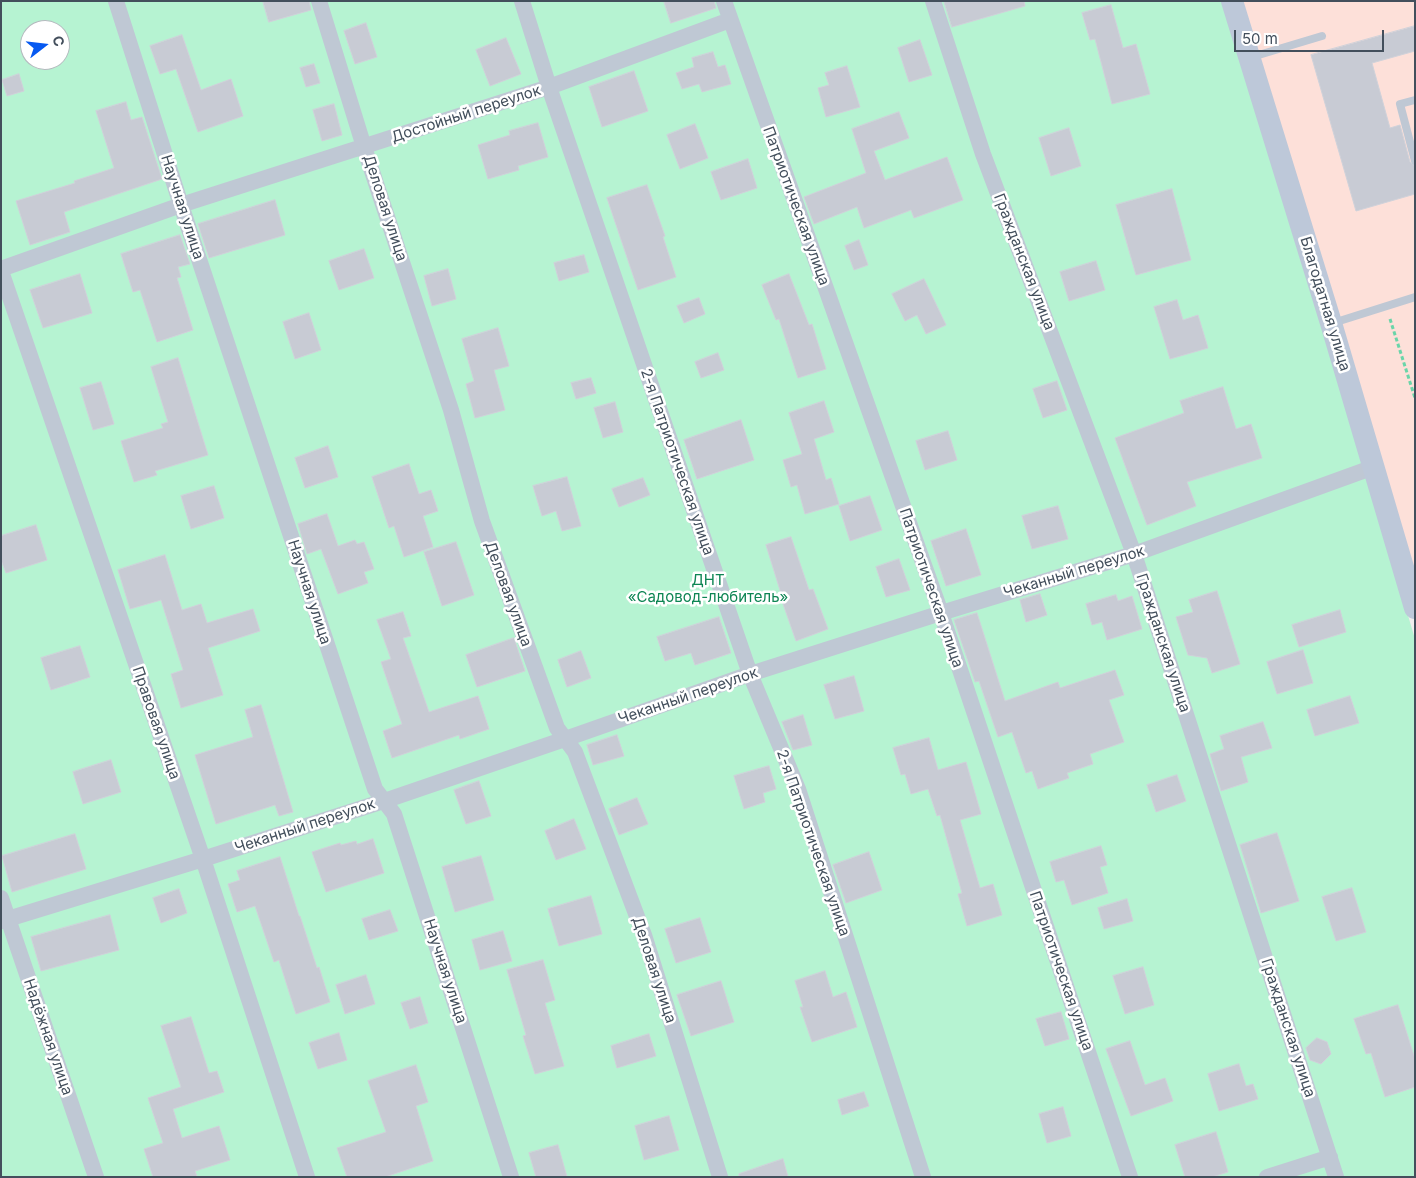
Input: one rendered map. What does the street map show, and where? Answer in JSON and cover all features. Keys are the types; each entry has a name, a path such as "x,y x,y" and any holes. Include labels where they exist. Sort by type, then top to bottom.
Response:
{"street":[{"name":"Научная улица","path":"116,1 375,789 394,814 511,1177"},
{"name":"Деловая улица","path":"319,1 364,147 451,410 482,521 557,728 575,752 644,935 720,1177"},
{"name":"2-я Патриотическая улица","path":"522,1 549,87 750,674 798,789 923,1177"},
{"name":"Патриотическая улица","path":"724,1 941,613 1130,1177"},
{"name":"Гражданская улица","path":"933,1 983,154 1134,554 1336,1177"},
{"name":"Благодатная улица","path":"1232,1 1331,323 1415,608"},
{"name":"Достойный переулок","path":"1,270 182,206 549,87 730,20"},
{"name":"Правовая улица","path":"1,270 203,859 307,1177"},
{"name":"Чеканный переулок","path":"5,920 384,801 750,674 1134,554 1374,467"},
{"name":"Надёжная улица","path":"1,898 5,920 96,1177"},
{"path":"1267,1177 1330,1158"}],"lane":[{"path":"1249,58 1322,36"},
{"path":"1415,100 1400,104 1415,160"},
{"path":"1331,323 1415,297"}],"path":[{"path":"1386,306 1415,398"}],"shaded area":[{"path":"1243,1 1415,1 1415,576"}],"green space":[{"name":"ДНТ «Садовод-любитель»","path":"1,1 1226,1 1415,639 1415,1177 1,1177"}],"building":[{"path":"263,1 309,1 311,10 269,22"},
{"path":"664,1 714,1 716,8 671,23"},
{"path":"944,1 1024,1 1025,6 952,27"},
{"path":"1111,5 1123,48 1136,44 1150,94 1112,104 1095,39 1090,40 1082,13"},
{"path":"366,23 377,57 355,64 344,31"},
{"path":"1415,26 1415,51 1372,63 1390,128 1400,125 1410,162 1415,166 1415,194 1356,211 1311,55"},
{"path":"182,35 201,90 231,79 243,116 198,132 176,69 160,74 150,46"},
{"path":"506,38 521,74 490,86 476,50"},
{"path":"920,40 932,75 909,82 898,48"},
{"path":"713,52 718,67 725,65 731,84 702,92 699,84 682,89 676,73 694,67 692,58"},
{"path":"314,64 320,83 306,87 300,68"},
{"path":"847,66 860,107 826,117 818,88 829,85 825,73"},
{"path":"634,71 648,111 602,127 589,87"},
{"path":"19,74 24,91 7,96 2,80"},
{"path":"126,102 131,120 142,117 162,179 64,212 70,232 30,245 16,201 75,183 74,181 114,168 96,111"},
{"path":"334,104 342,135 322,141 313,110"},
{"path":"899,112 909,138 874,151 885,180 947,157 963,200 914,218 911,210 864,228 857,207 814,224 804,197 866,173 852,129"},
{"path":"538,123 548,157 518,166 519,170 488,179 478,145 510,135 509,131"},
{"path":"695,124 708,158 680,169 667,135"},
{"path":"1069,128 1081,166 1051,176 1039,138"},
{"path":"748,159 757,188 721,200 711,172"},
{"path":"647,185 665,236 663,237 676,277 638,290 607,198"},
{"path":"1172,189 1191,260 1136,275 1116,205"},
{"path":"275,200 285,235 209,258 198,224"},
{"path":"180,235 190,264 178,267 181,277 177,278 193,330 157,342 140,290 133,292 121,254"},
{"path":"859,240 868,265 854,270 845,246"},
{"path":"364,249 374,278 339,290 329,261"},
{"path":"584,255 589,272 559,281 554,263"},
{"path":"1096,261 1105,290 1069,301 1060,272"},
{"path":"448,269 456,299 432,306 424,276"},
{"path":"80,274 92,313 43,328 30,290"},
{"path":"789,274 809,325 812,324 826,369 798,378 779,319 776,320 762,285"},
{"path":"924,279 946,325 926,334 917,315 905,321 892,294"},
{"path":"699,298 705,314 684,323 677,306"},
{"path":"1177,300 1183,320 1198,315 1208,348 1170,359 1154,307"},
{"path":"309,313 321,350 295,359 283,322"},
{"path":"498,328 509,366 494,370 505,410 475,418 466,384 474,381 462,339"},
{"path":"718,353 724,370 701,378 695,362"},
{"path":"178,358 208,455 155,471 157,475 134,482 121,441 163,428 161,424 168,422 151,367"},
{"path":"591,378 596,393 576,399 571,383"},
{"path":"1057,381 1067,410 1043,418 1033,389"},
{"path":"101,382 114,424 93,430 80,388"},
{"path":"1223,387 1236,429 1251,424 1262,458 1187,482 1196,506 1147,525 1115,438 1184,413 1180,401"},
{"path":"824,401 834,432 814,439 826,480 831,478 839,504 805,514 797,485 791,487 783,460 802,454 789,413"},
{"path":"615,402 623,432 603,438 594,408"},
{"path":"741,420 754,460 697,479 684,440"},
{"path":"948,431 957,460 925,470 916,441"},
{"path":"328,446 338,477 305,488 295,458"},
{"path":"409,464 419,494 431,490 438,511 423,516 433,547 404,557 394,526 389,528 372,477"},
{"path":"567,477 581,526 562,531 556,511 542,516 533,486"},
{"path":"643,478 650,495 619,507 612,489"},
{"path":"214,486 224,518 191,529 181,496"},
{"path":"870,496 882,530 850,541 839,506"},
{"path":"1058,506 1068,539 1032,549 1022,516"},
{"path":"327,514 338,546 355,540 357,544 364,542 374,569 364,572 368,583 338,594 321,549 307,554 298,524"},
{"path":"36,525 47,560 6,573 1,560 1,536"},
{"path":"966,529 981,575 946,586 931,541"},
{"path":"791,537 809,590 813,589 828,629 796,641 766,545"},
{"path":"456,542 474,595 442,606 424,552"},
{"path":"165,555 182,610 201,604 207,623 253,609 260,631 208,648 223,695 181,708 171,674 183,670 161,600 130,609 118,570"},
{"path":"899,559 910,590 886,597 876,567"},
{"path":"1217,591 1240,664 1212,673 1207,658 1188,655 1176,617 1193,612 1189,600"},
{"path":"1040,594 1047,615 1026,622 1020,600"},
{"path":"1116,595 1118,601 1132,596 1142,629 1107,640 1102,622 1092,625 1086,604"},
{"path":"1340,610 1346,632 1299,647 1292,625"},
{"path":"403,612 411,636 403,638 429,712 478,696 489,729 460,739 459,735 392,758 383,731 402,724 381,662 391,659 377,620"},
{"path":"977,613 1005,701 1058,682 1060,688 1115,670 1124,695 1109,700 1124,742 1090,754 1093,764 1067,773 1069,778 1038,789 1032,771 1026,773 1012,732 998,737 979,681 975,682 954,620"},
{"path":"719,617 731,653 695,665 691,653 665,661 657,637"},
{"path":"514,638 525,671 477,687 466,655"},
{"path":"80,646 90,677 51,690 41,658"},
{"path":"1303,650 1313,683 1277,694 1267,662"},
{"path":"581,651 591,678 567,687 558,660"},
{"path":"854,676 864,711 835,719 824,685"},
{"path":"1350,696 1359,723 1315,736 1307,710"},
{"path":"261,705 293,812 279,816 275,805 216,824 195,755 253,737 245,710"},
{"path":"803,715 812,745 793,750 782,722"},
{"path":"1263,722 1272,748 1241,757 1248,782 1221,791 1210,754 1224,749 1220,736"},
{"path":"617,735 624,756 593,765 587,745"},
{"path":"929,738 938,770 966,762 981,814 960,820 980,888 993,884 1002,915 967,926 958,894 962,893 940,815 937,816 928,789 911,794 905,774 901,775 893,748"},
{"path":"111,760 121,792 83,804 73,772"},
{"path":"769,766 776,789 763,793 765,802 744,809 734,776"},
{"path":"1177,775 1186,801 1156,812 1147,785"},
{"path":"479,781 491,816 466,824 454,790"},
{"path":"637,798 648,824 619,835 609,809"},
{"path":"574,819 586,849 556,860 545,831"},
{"path":"1277,833 1299,901 1261,913 1240,845"},
{"path":"75,834 86,869 12,892 2,856"},
{"path":"373,839 384,873 326,892 312,852 340,843 341,845 356,841 357,844"},
{"path":"1101,846 1107,865 1100,867 1108,893 1072,905 1064,880 1056,882 1050,862"},
{"path":"869,852 882,890 846,903 833,865"},
{"path":"481,856 494,900 455,912 442,867"},
{"path":"280,857 330,1002 296,1014 279,960 274,962 255,906 237,912 228,884 240,880 237,871"},
{"path":"1352,888 1366,932 1336,941 1322,897"},
{"path":"179,889 187,913 161,923 153,898"},
{"path":"591,896 602,934 559,946 548,909"},
{"path":"1127,899 1133,921 1104,929 1098,908"},
{"path":"390,910 398,931 369,940 362,919"},
{"path":"110,915 119,950 41,971 31,937"},
{"path":"700,918 711,952 676,963 665,929"},
{"path":"503,931 512,961 480,970 472,940"},
{"path":"543,960 555,1000 545,1003 564,1066 535,1074 523,1036 526,1035 507,970"},
{"path":"1143,967 1154,1005 1125,1014 1113,976"},
{"path":"825,971 833,997 846,992 857,1027 812,1042 800,1007 803,1007 795,981"},
{"path":"366,975 375,1004 345,1014 336,985"},
{"path":"721,981 734,1022 691,1036 677,995"},
{"path":"420,997 428,1023 410,1029 401,1003"},
{"path":"1398,1005 1415,1059 1415,1087 1385,1097 1371,1053 1366,1054 1354,1019"},
{"path":"1061,1012 1069,1039 1045,1046 1036,1019"},
{"path":"191,1017 209,1073 217,1071 224,1092 173,1109 182,1138 219,1126 230,1160 195,1171 197,1177 153,1177 144,1149 163,1143 148,1098 181,1087 161,1026"},
{"path":"339,1033 347,1060 318,1069 309,1043"},
{"path":"649,1034 656,1056 617,1068 611,1046"},
{"path":"1317,1038 1327,1042 1331,1054 1321,1064 1310,1060 1306,1048"},
{"path":"1130,1041 1145,1085 1165,1078 1173,1101 1131,1116 1106,1049"},
{"path":"1239,1064 1246,1086 1253,1084 1258,1099 1219,1111 1208,1074"},
{"path":"416,1065 428,1102 416,1106 433,1161 385,1177 347,1177 337,1148 386,1132 368,1081"},
{"path":"864,1092 869,1106 842,1115 838,1100"},
{"path":"1063,1107 1071,1136 1047,1143 1039,1114"},
{"path":"669,1116 679,1150 644,1160 635,1126"},
{"path":"1216,1132 1228,1172 1212,1177 1185,1177 1175,1145"},
{"path":"558,1145 567,1177 536,1177 529,1153"},
{"path":"783,1159 788,1177 739,1177 739,1174"}]}
